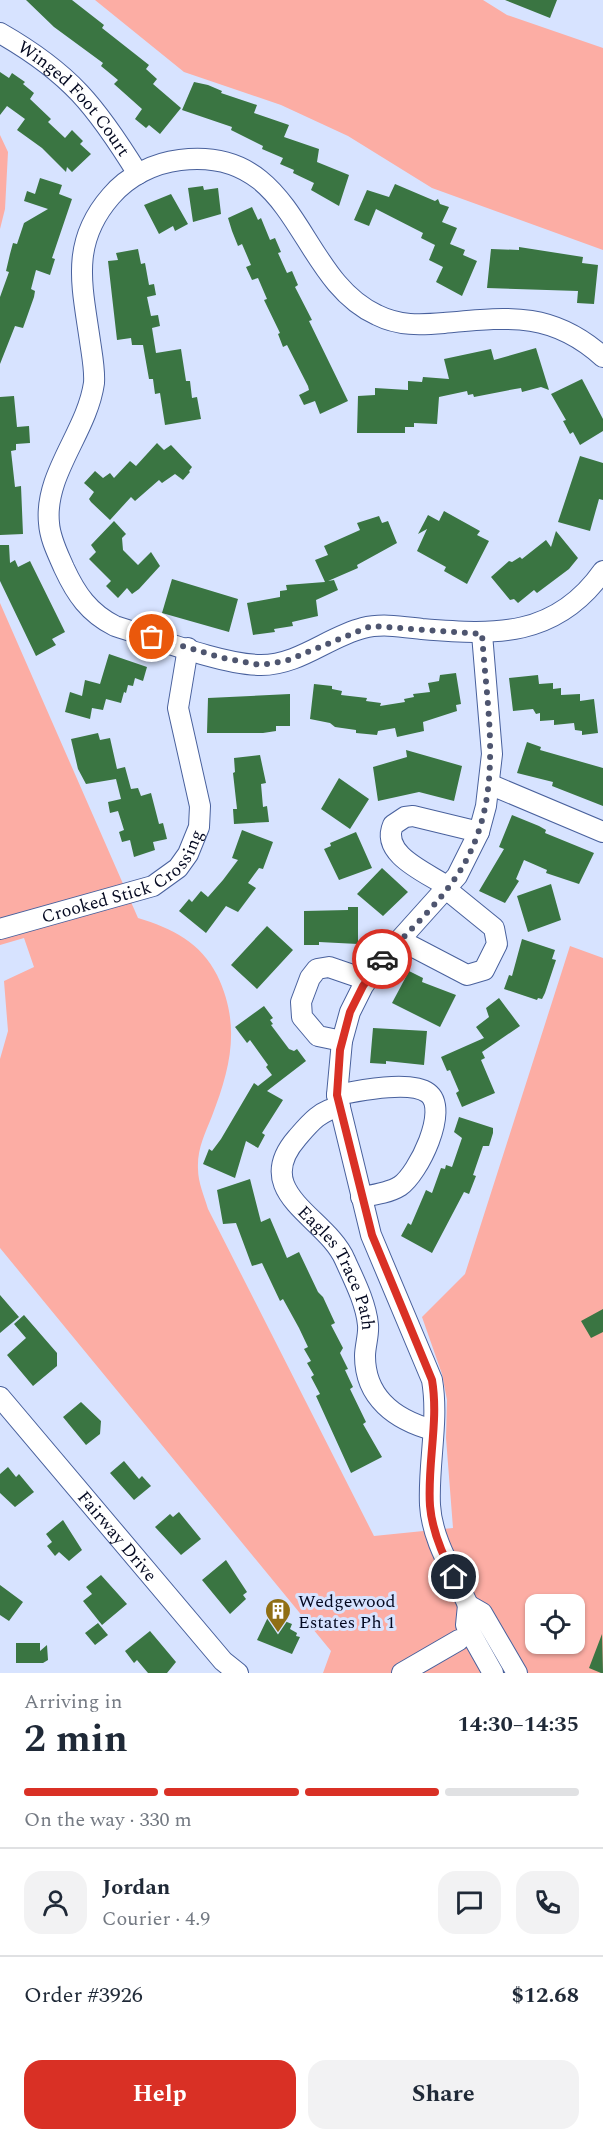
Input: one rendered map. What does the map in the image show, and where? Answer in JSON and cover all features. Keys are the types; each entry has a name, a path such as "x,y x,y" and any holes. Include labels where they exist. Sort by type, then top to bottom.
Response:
{"street":[{"name":"Winged Foot Court","path":"0,33 45,61 77,87 96,110 138,174"},
{"path":"603,357 582,340 561,328 521,318 416,325 379,316 358,304 341,289 285,204 268,186 234,166 203,159 164,163 138,174 115,191 93,219 84,245 81,261 82,291 94,380 86,415 50,497 48,522 58,555 74,588 89,609 115,626 188,648 260,665 286,661 371,626 482,634 518,630 557,613 576,600 603,572"},
{"path":"482,634 492,754 489,784 479,832 464,866 367,980 350,1012 342,1041 338,1101 361,1197 386,1272 432,1380 435,1404 430,1470 432,1520 448,1565 468,1605 466,1625 493,1673"},
{"name":"Crooked Stick Crossing","path":"0,929 153,886 178,868 189,854 199,827 200,806 178,708 188,648"},
{"path":"489,784 603,832"},
{"path":"400,940 467,975 484,970 497,944 494,928 447,888 395,851 390,839 393,825 405,817 413,816 479,832"},
{"path":"342,1041 318,1036 302,1017 301,1002 310,978 318,969 329,967 367,980"},
{"name":"Eagles Trace Path","path":"361,1197 396,1188 413,1175 421,1161 436,1118 435,1102 430,1095 421,1090 374,1088 338,1101 315,1117 288,1148 281,1170 284,1187 290,1199 340,1248 368,1322 366,1369 375,1393 399,1418 433,1430"},
{"name":"Fairway Drive","path":"0,1396 222,1661 238,1673"},
{"path":"468,1605 482,1613 517,1673"},
{"path":"402,1673 459,1640"}],"shaded area":[{"path":"95,0 483,0 507,15 603,48 603,250 432,188 348,136 281,105 184,72"},
{"path":"0,135 8,152 5,209 0,229"},
{"path":"0,603 138,918 184,938 203,954 217,975 229,1011 231,1046 219,1098 199,1155 198,1174 202,1189 208,1209 374,1536 453,1528 446,1438 447,1400 442,1374 422,1317 465,1274 570,946 603,958 603,1673 323,1673 331,1651 0,1248 0,1059 8,1031 4,981 34,967 24,938 0,945"}],"building":[{"path":"26,0 72,0 104,25 102,28 149,65 146,69 157,79 153,84 181,108 160,134 149,125 146,128 135,119 142,109 114,84 118,80 101,66 103,63 54,27"},
{"path":"505,0 557,0 550,18"},
{"path":"0,72 9,78 12,73 25,82 23,84 34,93 30,99 51,119 48,122 65,138 72,130 83,141 80,144 91,154 72,172 67,167 66,172 42,148 17,130 25,119 7,106 0,115"},
{"path":"194,82 208,85 222,91 221,93 257,105 254,113 289,125 284,137 319,149 317,162 349,175 339,206 311,190 314,183 280,164 283,158 262,149 263,146 231,130 232,127 182,110"},
{"path":"40,178 62,185 59,194 72,199 52,258 55,259 50,275 36,270 31,289 35,291 34,297 23,328 15,326 0,364 0,297 9,272 6,271 13,243 17,244 24,223 48,209 24,201 27,191 35,194"},
{"path":"395,184 435,201 438,199 440,204 449,207 442,222 457,228 450,244 465,250 463,255 477,261 462,296 436,282 443,267 429,260 435,245 421,238 423,233 376,209 369,226 354,220 367,190 389,197"},
{"path":"203,186 204,190 218,188 221,214 193,222 188,188"},
{"path":"171,194 188,224 175,231 173,226 159,234 144,205"},
{"path":"252,207 258,220 261,218 270,240 275,238 281,252 278,253 287,273 292,271 298,285 295,287 312,320 309,321 348,401 320,414 315,401 304,405 299,395 309,390 308,386 287,345 283,347 278,334 280,333 264,300 267,299 258,278 252,280 246,267 251,265 242,244 238,246 232,231 228,218"},
{"path":"519,247 583,257 582,263 598,265 594,304 577,303 578,291 487,288 491,249 519,250"},
{"path":"138,249 141,264 145,263 149,285 154,284 156,295 147,297 151,316 158,315 160,326 152,328 156,353 181,349 186,381 190,381 192,398 197,397 201,419 165,425 160,393 155,394 153,379 149,379 143,345 132,345 131,338 117,340 108,261 118,260 116,253"},
{"path":"536,348 549,390 541,387 522,392 521,388 474,397 473,394 468,395 467,391 439,397 437,424 414,423 414,427 405,427 405,433 357,433 358,396 375,395 375,388 408,390 408,381 422,382 423,377 449,379 444,359 491,349 494,360"},
{"path":"582,379 603,419 603,431 580,445 573,432 570,434 563,421 566,420 551,394"},
{"path":"14,396 17,427 29,426 30,443 16,444 16,450 11,451 15,487 21,486 23,534 0,535 0,397"},
{"path":"157,443 164,450 171,445 192,467 190,472 183,480 175,474 162,483 159,480 135,501 131,497 110,520 91,502 89,499 94,492 84,483 95,471 103,478 110,473 114,478 130,461 136,466"},
{"path":"580,456 603,463 603,500 599,499 590,531 558,522"},
{"path":"444,511 480,531 477,535 489,541 467,584 444,571 446,567 417,551 427,529 418,534 428,515 439,521"},
{"path":"379,516 382,523 388,521 397,543 357,565 358,568 328,581 334,580 338,590 316,600 318,616 292,622 293,626 274,629 275,632 253,635 247,603 280,597 280,591 287,590 286,585 325,582 315,560 328,555 324,546 360,530 357,523"},
{"path":"114,521 126,534 122,538 123,550 138,565 151,552 160,566 139,589 132,594 127,588 118,598 106,586 111,581 89,559 96,552 91,545"},
{"path":"556,531 578,558 569,569 537,593 534,590 518,603 514,599 510,600 491,577 509,561 512,562 520,557 522,559 546,540 551,547"},
{"path":"0,545 9,545 10,563 15,560 18,567 30,561 65,632 52,639 56,645 36,656 0,581"},
{"path":"172,579 238,599 229,632 162,613"},
{"path":"109,654 147,667 143,681 135,678 133,686 128,685 121,703 106,699 103,710 92,708 90,719 65,712 70,692 82,696 85,680 100,684"},
{"path":"456,673 461,704 456,705 457,711 423,722 424,731 397,737 395,728 378,731 377,735 356,733 356,730 335,727 330,723 310,719 314,684 332,686 332,689 342,691 341,695 367,698 366,701 381,703 380,706 405,702 404,699 414,697 413,694 430,692 428,683 439,681 440,675"},
{"path":"538,675 539,684 553,683 553,689 561,688 561,695 580,694 580,701 594,699 598,733 582,735 582,731 575,730 574,723 554,725 554,720 540,721 540,713 536,714 533,709 513,711 509,678"},
{"path":"290,694 290,726 276,726 276,731 263,733 207,733 208,698"},
{"path":"98,733 100,740 110,738 117,769 125,767 131,789 138,788 141,796 151,793 159,824 163,823 167,839 153,842 155,850 134,857 130,840 122,842 119,832 124,830 118,811 110,813 108,802 121,799 116,779 86,784 78,769 71,739"},
{"path":"527,742 541,747 540,750 603,768 603,806 552,786 553,782 517,773"},
{"path":"406,750 462,766 454,801 419,792 378,801 373,767 407,757"},
{"path":"260,755 266,783 261,784 263,807 267,806 269,822 234,824 233,809 237,809 233,773 235,772 234,758"},
{"path":"339,778 369,799 350,829 321,809"},
{"path":"512,815 539,826 546,830 545,833 594,853 579,884 546,873 547,870 524,860 516,879 519,881 505,903 479,891 504,849 499,847"},
{"path":"242,830 273,842 263,869 259,868 248,883 256,888 238,912 226,906 206,933 179,911 189,899 192,902 201,891 208,897 223,880 238,860 232,858"},
{"path":"356,832 372,868 339,880 324,849 331,846 330,843"},
{"path":"382,868 408,892 383,916 357,894"},
{"path":"551,884 561,920 528,932 517,896"},
{"path":"348,907 358,907 358,944 319,942 319,945 304,945 304,911 348,910"},
{"path":"267,926 293,950 257,989 231,965"},
{"path":"522,939 555,950 552,959 556,960 542,999 537,1000 504,989 509,975 512,976"},
{"path":"409,971 423,978 422,982 456,995 440,1027 392,1003"},
{"path":"499,998 520,1026 482,1052 485,1058 481,1060 495,1093 462,1107 456,1093 459,1091 450,1070 447,1071 441,1057 484,1038 476,1027 489,1017 486,1008"},
{"path":"264,1006 273,1018 270,1020 273,1024 271,1025 289,1049 294,1051 297,1049 306,1061 267,1091 283,1100 262,1133 265,1135 258,1148 246,1141 235,1178 203,1164 209,1149 212,1151 221,1139 254,1083 258,1086 272,1075 266,1067 268,1065 250,1040 247,1043 235,1027"},
{"path":"373,1028 427,1031 424,1065 386,1061 386,1064 370,1063"},
{"path":"459,1117 493,1128 493,1133 489,1146 483,1146 469,1194 464,1192 432,1253 401,1236 408,1223 411,1225 426,1190 432,1193 441,1168 445,1169 446,1165 452,1167 462,1138 454,1132"},
{"path":"250,1179 261,1222 270,1218 287,1258 299,1252 318,1292 323,1297 335,1323 331,1325 343,1348 340,1353 353,1387 350,1389 366,1422 363,1424 382,1457 351,1473 316,1396 320,1394 311,1377 314,1375 307,1363 311,1361 304,1349 308,1347 299,1328 283,1299 280,1301 262,1263 252,1266 236,1223 223,1224 217,1190"},
{"path":"0,1295 19,1317 0,1333"},
{"path":"603,1309 603,1332 591,1338 581,1321"},
{"path":"24,1315 57,1353 57,1366 33,1386 7,1355 26,1338 14,1324"},
{"path":"81,1402 101,1421 100,1434 86,1445 63,1417"},
{"path":"124,1461 139,1479 142,1476 151,1486 134,1500 110,1473"},
{"path":"8,1467 16,1477 19,1474 34,1492 15,1507 0,1493 0,1474"},
{"path":"179,1512 201,1539 181,1555 155,1527 170,1514 173,1517"},
{"path":"63,1520 82,1550 69,1561 59,1552 55,1556 47,1546 52,1542 46,1534"},
{"path":"226,1560 247,1592 243,1595 246,1599 230,1614 202,1580"},
{"path":"101,1575 127,1604 102,1625 83,1601 92,1594 86,1587"},
{"path":"0,1585 23,1602 9,1621 0,1615"},
{"name":"Wedgewood Estates Ph 1","path":"269,1615 292,1624 290,1629 300,1637 292,1654 257,1640"},
{"path":"98,1623 108,1635 95,1645 85,1633"},
{"path":"150,1631 176,1662 167,1673 148,1673 137,1660 134,1663 125,1651"},
{"path":"602,1634 603,1673 601,1673 589,1668"},
{"path":"16,1643 40,1643 40,1651 47,1645 48,1660 43,1663 16,1663"}],"way so far":[{"path":"152,637 246,664 270,665 302,656 371,626 482,634 492,754 486,806 479,832 464,866 382,959"}],"place":[{"name":"Wedgewood Estates Ph 1","path":"278,1634"}],"route":[{"path":"382,959 363,986 350,1012 340,1050 337,1095 372,1235 393,1291 432,1380 435,1404 430,1507 436,1534 454,1577"}]}
